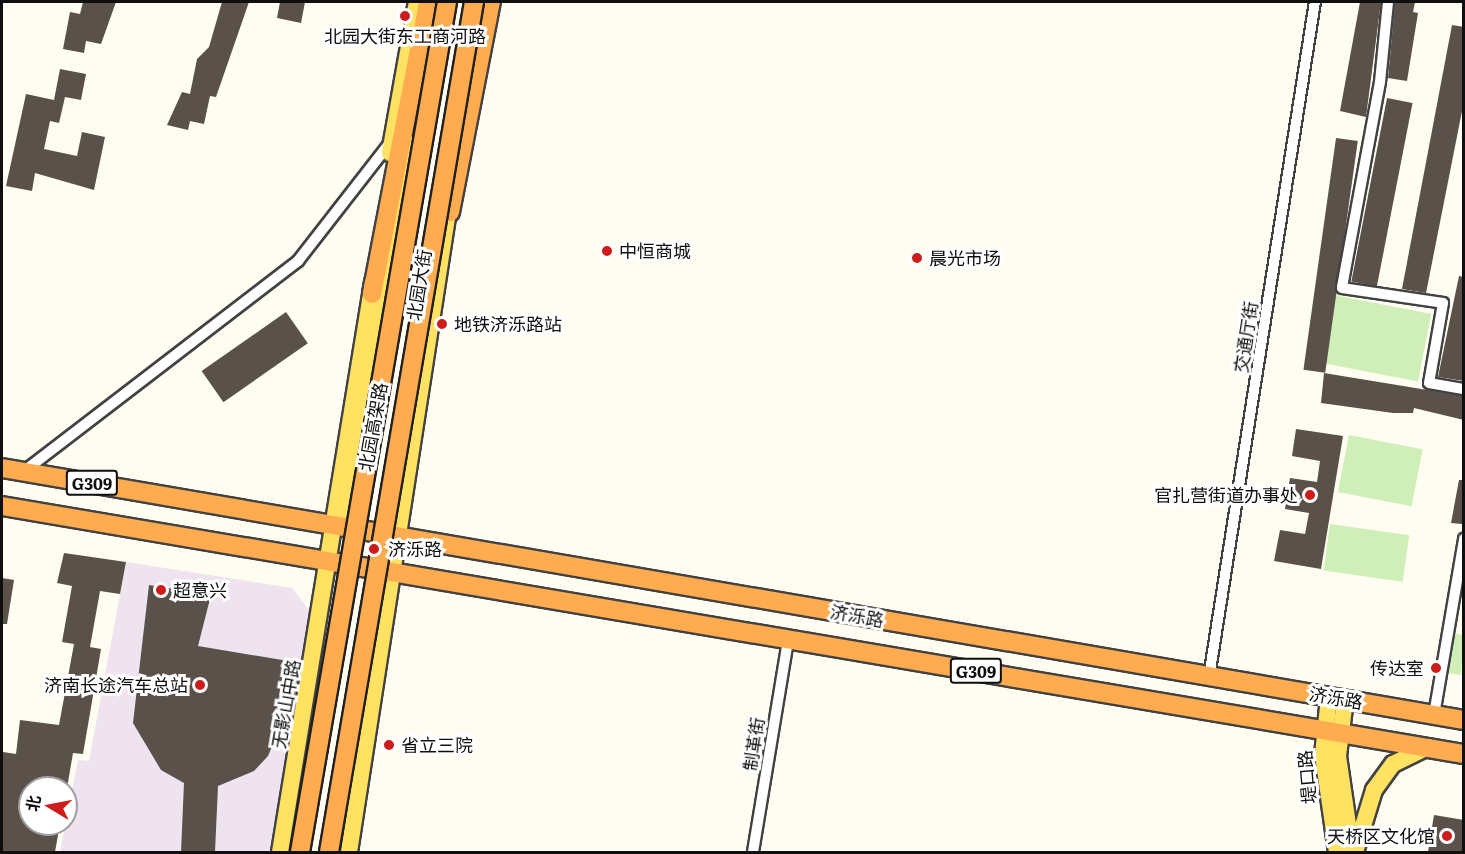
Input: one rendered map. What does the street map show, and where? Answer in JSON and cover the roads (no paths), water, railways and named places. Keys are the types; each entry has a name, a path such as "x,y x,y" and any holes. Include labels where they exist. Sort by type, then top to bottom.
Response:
{"highway":[{"path":"372,294 387,232 428,2"},
{"name":"北园高架路","path":"300,852 447,2"},
{"name":"北园高架路","path":"329,852 476,2"},
{"path":"450,212 461,178 491,2"},
{"name":"济泺路","path":"2,468 1464,720"},
{"name":"济泺路","path":"2,506 1464,754"}],"main road":[{"name":"北园大街","path":"329,562 372,294 392,141 417,2"},
{"name":"北园大街","path":"336,526 347,511 434,2"},
{"name":"北园大街","path":"393,574 450,212 450,177 476,2"},
{"name":"北园大街","path":"372,294 390,253"},
{"name":"无影山中路","path":"280,852 329,562"},
{"path":"350,852 393,574"},
{"name":"堤口路","path":"1337,698 1332,730 1337,852"},
{"name":"堤口路","path":"1332,730 1353,852"},
{"path":"1353,852 1374,790 1393,764 1428,747"}],"street":[{"name":"交通厅街","path":"1209,677 1315,2"},
{"path":"1388,2 1380,82 1342,288 1443,303 1429,383 1464,389"},
{"path":"23,472 298,261 392,141"},
{"path":"1434,715 1464,538"},
{"name":"制革街","path":"753,852 788,640"}],"place":[{"name":"北园大街东工商河路","path":"405,16"},
{"name":"中恒商城","path":"607,251"},
{"name":"晨光市场","path":"917,258"},
{"name":"地铁济泺路站","path":"442,324"},
{"name":"官扎营街道办事处","path":"1310,495"},
{"name":"济泺路","path":"374,549"},
{"name":"超意兴","path":"161,590"},
{"name":"传达室","path":"1436,668"},
{"name":"济南长途汽车总站","path":"200,685"},
{"name":"省立三院","path":"389,745"},
{"name":"天桥区文化馆","path":"1447,836"}]}
